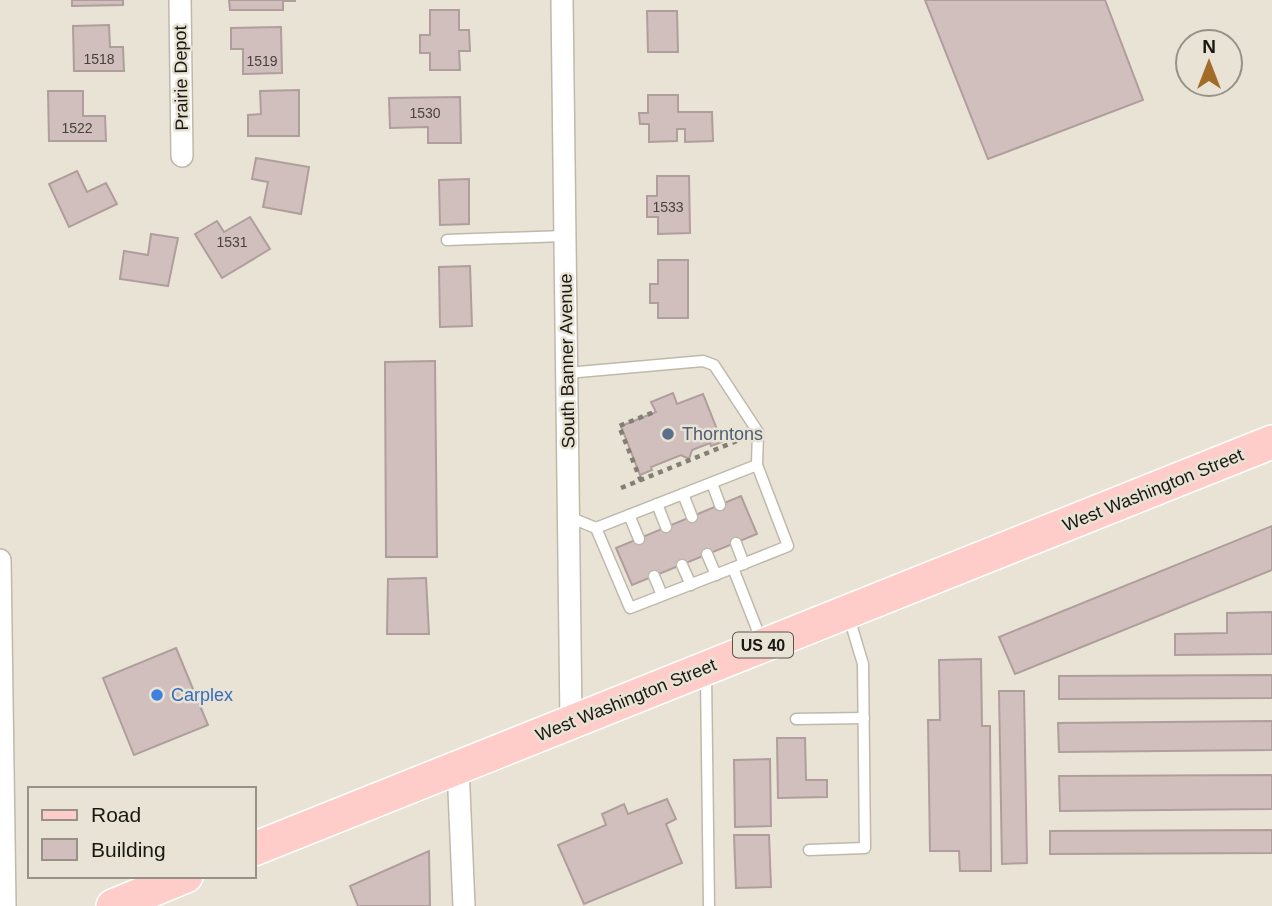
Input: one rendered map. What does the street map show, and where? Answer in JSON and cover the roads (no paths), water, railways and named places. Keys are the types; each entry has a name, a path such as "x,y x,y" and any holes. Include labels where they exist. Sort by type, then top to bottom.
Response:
{"main road":[{"name":"West Washington Street","path":"256,848 1272,442"},
{"path":"113,906 181,878"}],"street":[{"name":"Prairie Depot","path":"180,0 182,156"},
{"name":"South Banner Avenue","path":"562,0 571,722"},
{"path":"0,560 5,906"},
{"path":"458,767 464,906"}],"lane":[{"path":"447,240 565,236"},
{"path":"567,373 710,362 758,432 757,466 788,546 630,608 596,528"},
{"path":"569,517 596,528 757,466"},
{"path":"712,483 720,505"},
{"path":"683,494 692,517"},
{"path":"657,504 666,527"},
{"path":"629,515 639,539"},
{"path":"736,543 739,566 763,645"},
{"path":"707,554 716,575"},
{"path":"682,565 691,585"},
{"path":"654,576 663,596"},
{"path":"808,850 865,848 863,664 847,612"},
{"path":"706,668 709,906"},
{"path":"796,719 864,718"}],"place":[{"name":"Thorntons","path":"668,434"},
{"name":"Carplex","path":"157,695"}]}
